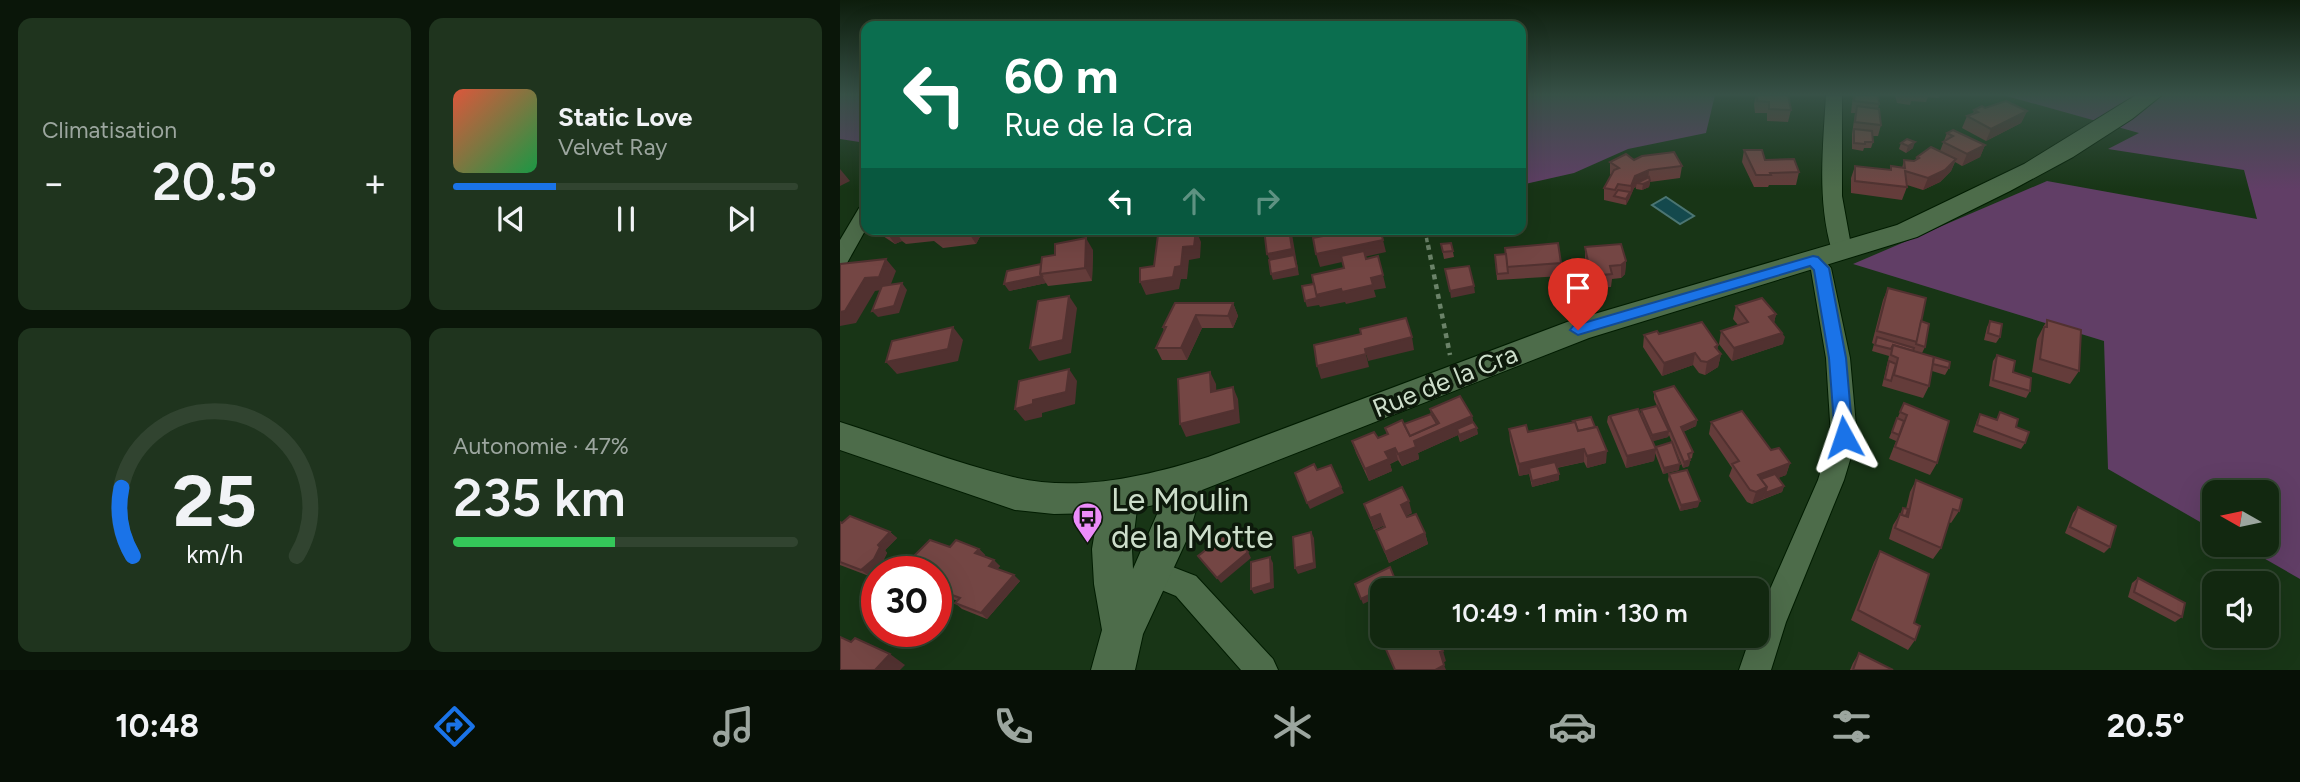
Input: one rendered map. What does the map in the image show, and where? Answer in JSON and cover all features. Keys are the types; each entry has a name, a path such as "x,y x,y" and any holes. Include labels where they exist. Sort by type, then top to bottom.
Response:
{"street":[{"path":"1833,126 1833,191 1837,239 1842,251"},
{"name":"Rue de la Cra","path":"842,438 1015,494 1054,498 1120,496 1185,481 1578,330 1907,231 1949,212 2109,126"},
{"path":"840,258 861,221"},
{"path":"1755,670 1771,622 1831,480 1844,437 1838,358 1821,268 1813,260"},
{"path":"1114,660 1184,496 1185,481"},
{"path":"1114,660 1112,550 1120,496"},
{"path":"1152,572 1186,586 1262,670"}],"path":[{"path":"1426,235 1454,377"}],"shaded area":[{"path":"840,126 861,126 861,142 840,139"},
{"path":"1526,126 1708,126 1706,133 1628,149 1574,173 1526,184"},
{"path":"2115,126 2300,126 2300,579 2262,557 2279,557 2279,480 2202,480 2202,523 2108,469 2104,341 1853,264 2047,181 2257,219 2244,170 2108,149 2139,133"}],"water":[{"path":"1666,197 1694,216 1680,224 1652,205"}],"building":[{"path":"1854,129 1872,131 1873,142 1854,143"},
{"path":"1953,130 1985,145 1967,154 1943,142 1953,136 1947,133"},
{"path":"1907,139 1915,142 1908,146 1901,143"},
{"path":"1931,147 1956,159 1945,170 1928,178 1905,171 1907,187 1855,181 1855,166 1891,170 1891,166 1905,168 1904,160 1914,161"},
{"path":"1744,150 1762,150 1765,160 1794,159 1799,172 1756,175"},
{"path":"1674,152 1682,166 1649,170 1635,176 1631,186 1618,184 1615,190 1604,188 1614,170 1619,168 1610,162 1626,154 1634,160 1642,156"},
{"path":"1649,177 1650,181 1637,183"},
{"path":"1618,190 1630,192 1626,199 1614,196"},
{"path":"1158,235 1195,235 1194,246 1183,247 1181,266 1175,267 1173,277 1140,282 1140,268 1154,266"},
{"path":"1265,235 1290,235 1292,249 1267,254"},
{"path":"1328,235 1382,235 1383,240 1316,254 1313,238"},
{"path":"1086,238 1085,268 1040,274 1042,257 1055,255 1055,244"},
{"path":"1451,243 1453,251 1443,252 1441,244"},
{"path":"1558,243 1561,263 1507,267 1505,248"},
{"path":"1621,244 1626,261 1621,265 1610,266 1612,274 1591,276 1585,247"},
{"path":"1364,251 1366,259 1378,256 1383,275 1371,278 1373,285 1316,295 1312,275 1344,268 1341,256"},
{"path":"1506,254 1508,273 1497,274 1495,255"},
{"path":"1294,255 1297,268 1271,274 1269,260"},
{"path":"886,259 879,277 865,278 845,311 840,312 840,264"},
{"path":"1041,264 1042,276 1004,284 1007,271"},
{"path":"1469,266 1474,286 1450,291 1445,269"},
{"path":"902,283 894,306 872,311 882,286"},
{"path":"1314,284 1317,298 1305,301 1302,286"},
{"path":"1888,288 1926,298 1917,342 1877,331"},
{"path":"1069,296 1063,340 1030,348 1038,301"},
{"path":"1762,298 1776,314 1769,317 1782,333 1734,348 1721,331 1748,322 1736,306"},
{"path":"1175,303 1233,303 1228,316 1196,315 1181,348 1156,348"},
{"path":"1406,318 1412,337 1365,349 1366,354 1317,366 1314,345 1361,334 1360,329"},
{"path":"2047,320 2081,330 2079,371 2040,359"},
{"path":"1921,321 1929,324 1925,347 1916,344"},
{"path":"1990,321 2002,324 2000,337 1988,333"},
{"path":"1702,322 1721,354 1707,362 1701,361 1695,353 1664,363 1644,335 1657,331 1659,334"},
{"path":"953,327 948,349 886,362 892,341"},
{"path":"1877,337 1914,348 1913,351 1893,345 1891,349 1875,345"},
{"path":"1893,345 1934,357 1929,386 1894,375 1898,358 1891,355"},
{"path":"1997,355 2015,361 2013,372 2031,378 2030,391 1993,380"},
{"path":"1934,357 1950,362 1949,368 1933,364"},
{"path":"1889,361 1896,364 1891,381 1885,379"},
{"path":"1069,369 1066,392 1033,400 1033,404 1015,409 1019,381"},
{"path":"1210,372 1211,392 1233,387 1235,410 1180,424 1178,379"},
{"path":"1674,386 1697,420 1681,427 1693,452 1688,454 1690,460 1684,462 1654,392"},
{"path":"1460,396 1472,416 1414,441 1416,447 1398,454 1395,448 1385,452 1389,459 1365,469 1352,441 1374,432 1378,438 1388,434 1385,428 1402,420 1410,436 1439,423 1430,409"},
{"path":"1904,403 1949,421 1937,463 1895,447 1907,415 1900,412"},
{"path":"1657,406 1669,431 1652,435 1641,410"},
{"path":"1638,409 1656,449 1627,456 1610,416"},
{"path":"1742,411 1771,450 1779,448 1790,463 1758,475 1767,487 1756,492 1750,490 1732,464 1739,461 1711,422"},
{"path":"2000,412 2018,419 2016,427 2029,432 2025,443 1977,425 1980,414 1997,420"},
{"path":"1431,414 1437,424 1410,436 1404,424"},
{"path":"1591,417 1595,427 1578,431 1573,421"},
{"path":"1897,418 1904,421 1899,435 1892,432"},
{"path":"1473,422 1477,428 1459,435 1457,429"},
{"path":"1575,422 1578,431 1597,427 1607,451 1587,456 1584,449 1519,464 1509,429 1526,425 1528,432"},
{"path":"1672,442 1680,464 1664,468 1656,447"},
{"path":"1555,462 1559,474 1532,481 1529,468"},
{"path":"1314,464 1317,470 1331,465 1341,487 1307,503 1295,473"},
{"path":"1687,470 1700,501 1681,505 1669,474"},
{"path":"1775,474 1784,486 1765,493 1767,487 1761,479"},
{"path":"1916,480 1962,499 1959,511 1953,509 1941,548 1895,528 1900,514 1908,517"},
{"path":"1402,487 1409,501 1401,505 1407,517 1416,514 1425,533 1385,552 1376,531 1385,527 1380,514 1370,518 1364,504"},
{"path":"2078,507 2116,526 2110,547 2070,527"},
{"path":"1903,508 1908,509 1906,516 1902,515"},
{"path":"850,516 890,532 878,545 880,547 876,556 861,556 861,570 840,562 840,522"},
{"path":"1229,532 1248,552 1217,578 1198,556"},
{"path":"1311,532 1314,563 1295,568 1293,537"},
{"path":"930,540 950,547 956,540 979,549 975,553 994,560 989,566 1014,575 981,613 955,603 960,598 952,595 952,556 914,556"},
{"path":"1880,551 1929,574 1914,623 1920,626 1915,640 1858,610"},
{"path":"1270,557 1271,583 1251,589 1251,562"},
{"path":"1390,567 1394,578 1370,578 1370,595 1361,599 1355,584"},
{"path":"2138,578 2185,603 2182,617 2134,592"},
{"path":"840,637 851,642 855,638 861,641 861,647 875,647 890,654 875,670 840,670"},
{"path":"1385,648 1442,648 1443,651 1440,652 1444,665 1435,670 1395,670"},
{"path":"1859,653 1893,670 1853,670"}],"place":[{"name":"Le Moulin de la Motte","path":"1088,545"}],"route":[{"path":"1578,330 1813,260 1821,268 1838,358 1844,437"}]}
